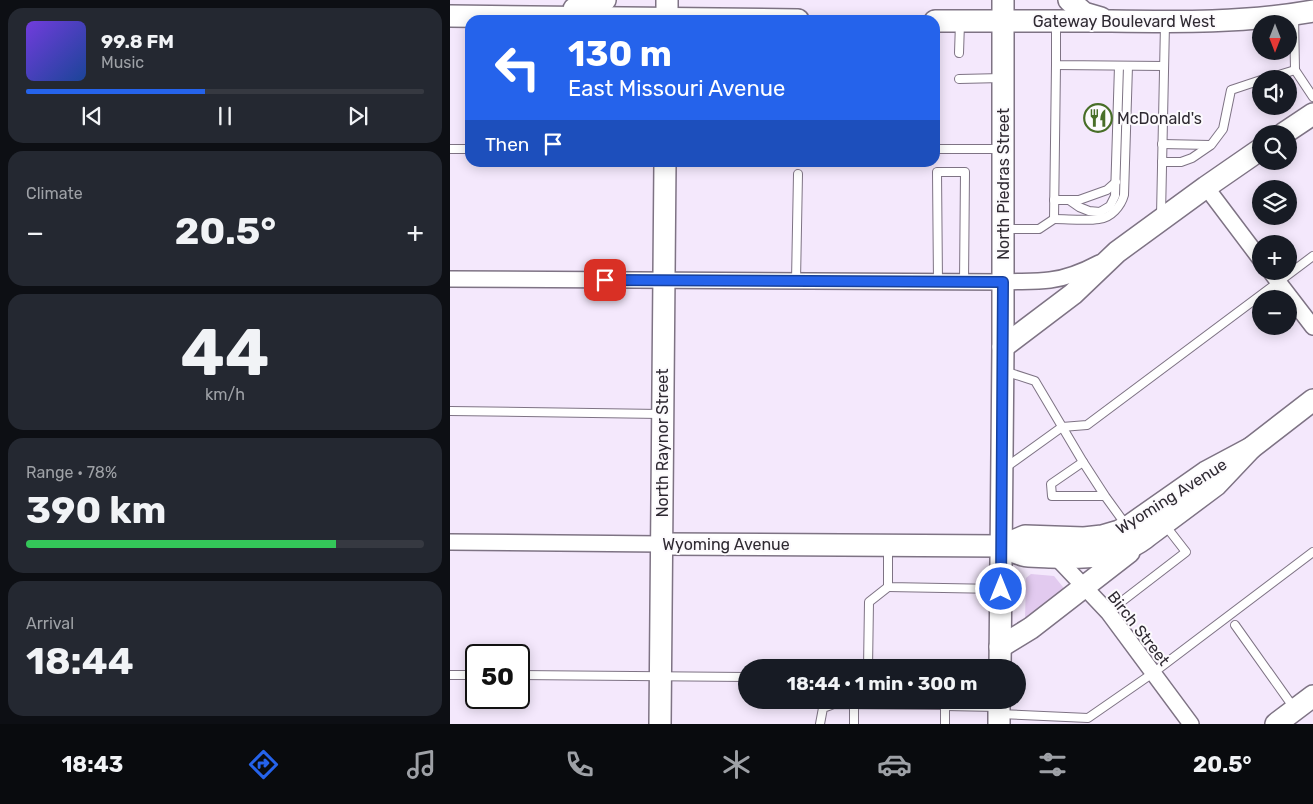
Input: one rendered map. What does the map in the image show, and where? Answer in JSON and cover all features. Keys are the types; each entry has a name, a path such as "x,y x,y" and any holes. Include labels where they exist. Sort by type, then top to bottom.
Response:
{"main road":[{"path":"523,15 586,8 605,0"},
{"name":"North Piedras Street","path":"1000,657 1003,347 1003,0"},
{"path":"1069,0 1084,12 1109,21"},
{"path":"565,15 667,13 695,15"},
{"name":"Gateway Boulevard West","path":"940,21 1165,22 1252,19 1303,13"},
{"path":"450,16 465,16"},
{"path":"1297,125 1313,114"},
{"path":"1003,347 1073,294 1117,252 1252,155"},
{"name":"North Raynor Street","path":"660,724 665,167"},
{"name":"Wyoming Avenue","path":"662,544 1001,546 1024,555 1099,557 1117,553 1133,535 1158,516 1216,486 1251,448 1313,400"},
{"name":"Wyoming Avenue","path":"1001,546 1025,536 1084,538 1102,536 1119,531 1133,535"},
{"path":"1000,657 1031,628 1112,566 1133,535"},
{"path":"1276,724 1313,696"}],"street":[{"path":"1206,187 1252,248"},
{"path":"450,279 1003,282 1050,280 1065,277 1098,264 1117,252"},
{"path":"1277,280 1313,327"},
{"name":"Wyoming Avenue","path":"450,542 662,544"},
{"name":"Birch Street","path":"1056,557 1108,612 1191,724"}],"lane":[{"path":"1294,70 1303,13"},
{"path":"959,54 960,21"},
{"path":"1054,219 1056,21"},
{"path":"1161,220 1165,22"},
{"path":"1056,65 1164,66"},
{"path":"1069,200 1089,211 1100,212 1110,206 1116,196 1119,66"},
{"path":"1003,229 1039,229 1054,219 1101,219 1115,211 1122,202 1124,195 1128,66"},
{"path":"1297,74 1313,98"},
{"path":"959,79 1002,78"},
{"path":"1162,162 1181,162 1192,158 1211,145 1223,129 1231,90 1252,83"},
{"path":"1162,144 1211,145"},
{"path":"450,149 465,149"},
{"path":"940,149 1003,149"},
{"path":"938,282 937,172 964,172 964,282"},
{"path":"796,281 798,174"},
{"path":"1054,200 1079,200 1107,190 1116,182"},
{"path":"1297,264 1313,256"},
{"path":"1001,471 1062,427 1087,425 1269,280"},
{"path":"1002,370 1035,380 1083,462 1133,535"},
{"path":"450,411 662,414"},
{"path":"1083,462 1051,484 1052,496 1105,496"},
{"path":"1108,612 1186,552 1158,516"},
{"path":"888,546 888,587"},
{"path":"977,709 1088,718 1153,673 1313,552"},
{"path":"868,659 869,602 888,587 1001,589"},
{"path":"1236,625 1295,709"},
{"path":"450,675 465,675"},
{"path":"530,675 738,677"},
{"path":"821,723 823,709"},
{"path":"854,709 854,724"},
{"path":"944,724 945,709"}],"shaded area":[{"path":"1031,574 1054,576 1067,592 1029,620 1025,619 1026,578"}],"place":[{"name":"McDonald's","path":"1098,118"}],"route":[{"path":"605,280 1003,282 1001,589"}]}
